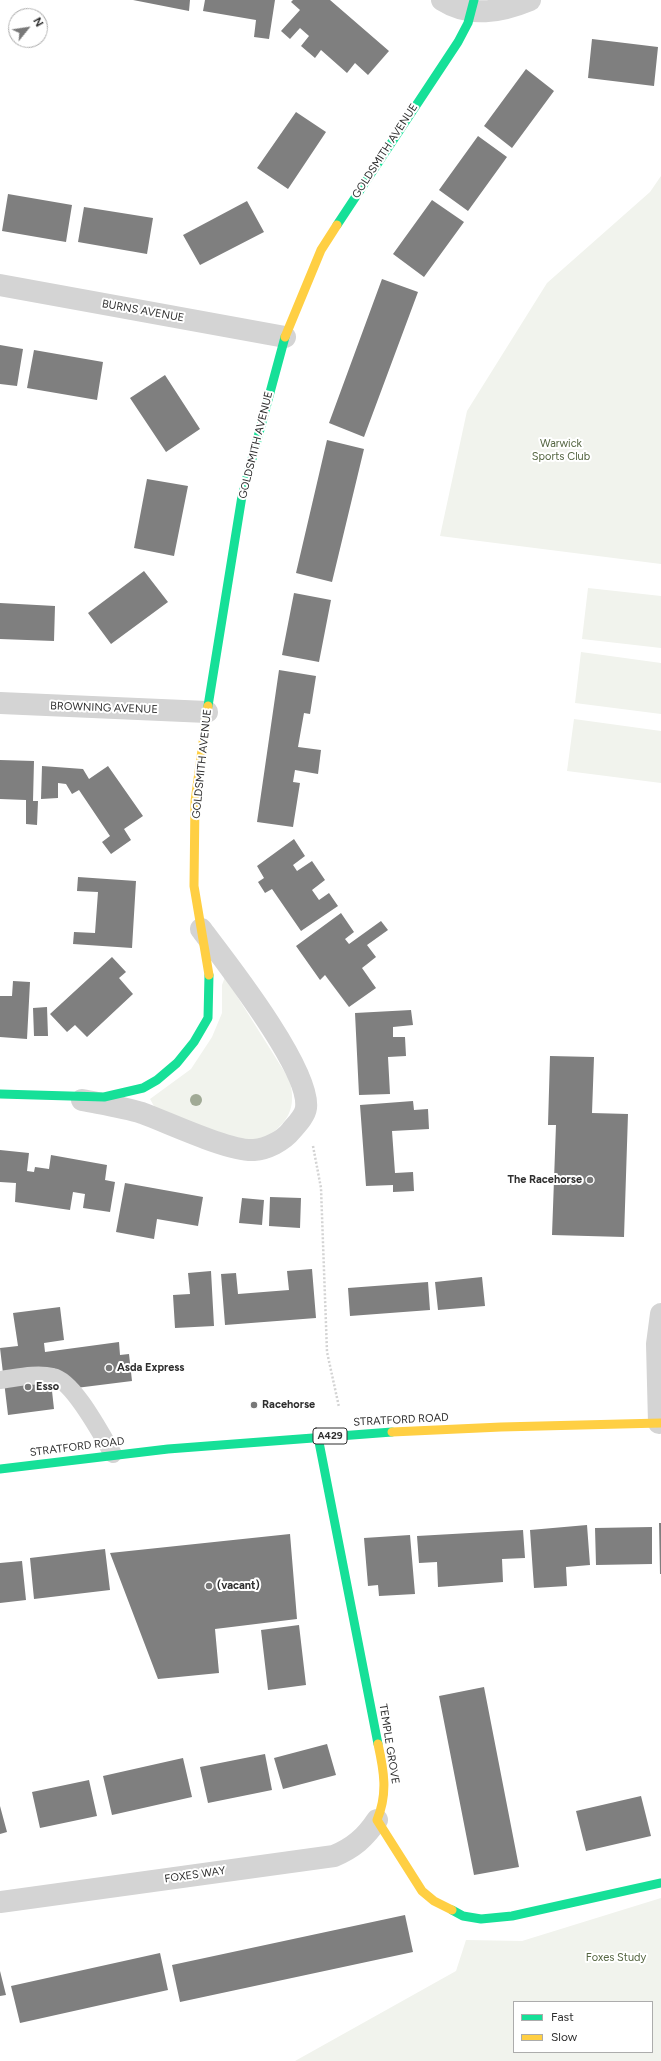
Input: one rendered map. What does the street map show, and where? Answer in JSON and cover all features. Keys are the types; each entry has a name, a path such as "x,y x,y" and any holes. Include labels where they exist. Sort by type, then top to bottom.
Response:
{"street":[{"path":"442,0 456,7 473,5 494,12 530,0"},
{"name":"GOLDSMITH AVENUE","path":"0,1094 104,1097 127,1093 143,1088 157,1080 177,1063 194,1042 208,1018 209,978 194,886 195,801 207,712 242,496 285,337 321,250 458,42 468,23 473,5"},
{"name":"BURNS AVENUE","path":"0,285 285,337"},
{"name":"BROWNING AVENUE","path":"0,703 207,712"},
{"name":"GOLDSMITH AVENUE","path":"201,929 246,989 294,1064 303,1085 306,1108"},
{"path":"69,1097 140,1113 227,1145 254,1150 273,1144 288,1134 298,1123 306,1108"},
{"path":"660,1423 657,1344 661,1314"},
{"name":"STRATFORD ROAD","path":"0,1468 113,1454 229,1443 344,1435 555,1424 660,1423"},
{"name":"TEMPLE GROVE","path":"318,1437 384,1773 385,1789 381,1812 377,1820"},
{"path":"377,1820 422,1891 434,1901 463,1916 481,1919 512,1916 661,1883"},
{"name":"FOXES WAY","path":"0,1902 334,1856 349,1850 360,1842 368,1834 377,1820"}],"lane":[{"path":"0,1380 41,1376 54,1377 64,1384 87,1408 113,1454"}],"path":[{"path":"306,1108 321,1188 327,1352 344,1435"}],"green space":[{"name":"Warwick Sports Club","path":"661,176 661,564 440,536 467,411 547,283 650,192"},
{"path":"588,588 661,596 661,648 582,639"},
{"path":"581,652 661,663 661,714 575,703"},
{"path":"574,719 661,731 661,783 567,771"},
{"path":"225,977 289,1079 291,1085 292,1103 286,1119 272,1134 257,1139 243,1139 228,1136 195,1125 155,1108 150,1099 191,1069 212,1037 222,1013 222,985"},
{"name":"Foxes Study","path":"661,1898 661,2061 295,2061 456,1971 466,1940 522,1941"}],"building":[{"path":"133,0 190,0 189,11"},
{"path":"205,0 275,0 269,39 254,37 256,20 203,11"},
{"path":"293,0 330,0 389,51 368,75 355,63 347,73 321,50 315,58 301,46 309,36 300,28 290,39 281,31 300,10 291,2"},
{"path":"592,39 658,47 654,86 588,78"},
{"path":"526,69 554,91 512,148 484,126"},
{"path":"296,112 326,132 288,189 257,168"},
{"path":"478,136 507,157 468,211 439,190"},
{"path":"8,194 72,205 66,242 2,231"},
{"path":"432,200 464,222 424,277 393,254"},
{"path":"247,201 264,232 200,265 183,235"},
{"path":"84,207 153,218 147,254 78,242"},
{"path":"382,279 418,292 364,437 329,423"},
{"path":"0,345 23,349 17,386 0,384"},
{"path":"34,350 103,362 97,400 27,388"},
{"path":"165,375 200,429 166,452 130,398"},
{"path":"327,440 364,449 332,582 296,573"},
{"path":"147,479 188,486 174,556 134,548"},
{"path":"144,571 168,602 111,644 88,613"},
{"path":"294,593 331,600 319,662 282,655"},
{"path":"0,603 55,606 54,641 0,639"},
{"path":"279,670 316,676 310,714 304,713 298,747 321,750 318,774 295,770 293,782 300,783 293,827 257,822"},
{"path":"0,760 34,761 33,801 38,801 37,825 26,824 26,800 0,799"},
{"path":"42,766 83,769 89,779 108,766 143,816 124,829 131,840 111,854 102,842 110,836 79,790 72,794 66,784 58,783 58,798 41,799"},
{"path":"294,839 305,856 293,865 297,871 312,861 325,880 312,890 319,900 329,893 338,906 301,931 272,889 265,893 258,882 264,878 257,866"},
{"path":"78,877 136,881 132,948 73,944 74,932 95,933 98,892 77,891"},
{"path":"341,913 354,932 345,939 349,944 381,921 388,930 367,945 376,957 362,968 376,988 349,1007 325,975 320,980 296,946"},
{"path":"112,957 126,972 119,978 133,994 87,1037 75,1025 67,1032 50,1014"},
{"path":"13,981 30,982 27,1039 0,1037 0,996 12,996"},
{"path":"47,1007 48,1036 34,1036 33,1008"},
{"path":"411,1010 413,1025 393,1027 393,1037 405,1037 406,1056 388,1057 390,1094 359,1095 355,1013"},
{"name":"The Racehorse","path":"550,1056 594,1057 592,1113 628,1114 624,1237 552,1235 556,1125 548,1125"},
{"path":"413,1101 414,1110 428,1109 429,1129 392,1131 395,1173 413,1172 414,1191 393,1192 393,1185 366,1186 360,1105"},
{"path":"0,1150 29,1153 27,1171 34,1172 35,1167 49,1169 51,1155 107,1165 105,1180 115,1182 110,1212 83,1208 85,1194 73,1192 70,1210 15,1202 16,1183 0,1182"},
{"path":"125,1183 203,1197 198,1226 157,1219 154,1239 116,1232"},
{"path":"270,1197 301,1198 300,1228 269,1226"},
{"path":"242,1198 264,1200 262,1225 239,1223"},
{"path":"312,1269 316,1318 225,1325 221,1274 236,1273 238,1294 289,1290 287,1271"},
{"path":"211,1271 214,1326 175,1328 173,1295 190,1294 188,1273"},
{"path":"482,1277 485,1306 438,1310 435,1282"},
{"path":"428,1282 430,1310 350,1316 348,1288"},
{"path":"60,1307 64,1340 44,1343 45,1352 119,1342 120,1355 129,1354 132,1381 52,1391 54,1409 8,1415 0,1348 18,1346 13,1313"},
{"path":"659,1523 661,1523 661,1574 660,1574"},
{"path":"587,1525 590,1565 566,1567 567,1586 534,1588 530,1530"},
{"path":"652,1527 652,1564 596,1565 595,1528"},
{"path":"523,1530 525,1558 502,1559 503,1582 438,1587 437,1562 419,1563 417,1536"},
{"name":"(vacant)","path":"290,1534 297,1619 215,1629 219,1673 158,1679 110,1553"},
{"path":"410,1535 415,1594 379,1596 378,1585 368,1586 364,1538"},
{"path":"105,1549 110,1590 34,1599 30,1558"},
{"path":"22,1561 26,1600 0,1603 0,1563"},
{"path":"299,1625 306,1685 268,1690 261,1630"},
{"path":"484,1687 519,1867 474,1875 439,1696"},
{"path":"327,1744 336,1775 283,1789 274,1758"},
{"path":"265,1754 272,1790 208,1803 200,1767"},
{"path":"183,1758 192,1797 112,1815 103,1776"},
{"path":"89,1780 97,1816 40,1828 32,1792"},
{"path":"641,1796 651,1836 586,1851 576,1811"},
{"path":"0,1806 7,1832 0,1834"},
{"path":"405,1915 413,1952 180,2002 172,1965"},
{"path":"160,1953 168,1990 20,2023 11,1986"},
{"path":"0,1971 6,1995 0,1996"}],"traffic: fast":[{"path":"337,225 458,42 468,23 474,0"},
{"path":"208,706 242,496 285,337"},
{"path":"0,1094 104,1097 143,1088 157,1080 177,1063 194,1042 208,1018 209,975"},
{"path":"0,1469 168,1449 392,1432"},
{"path":"318,1437 378,1744"},
{"path":"452,1910 463,1916 481,1919 512,1916 661,1883"}],"traffic: slow":[{"path":"285,337 321,250 337,225"},
{"path":"208,706 195,801 194,886 209,975"},
{"path":"392,1432 501,1427 661,1423"},
{"path":"378,1744 382,1764 384,1792 383,1801 377,1820 422,1891 434,1901 452,1910"}],"place":[{"name":"The Racehorse","path":"590,1180"},
{"name":"Asda Express","path":"109,1368"},
{"name":"Esso","path":"28,1387"},
{"name":"Racehorse","path":"254,1405"},
{"name":"(vacant)","path":"209,1586"}]}
